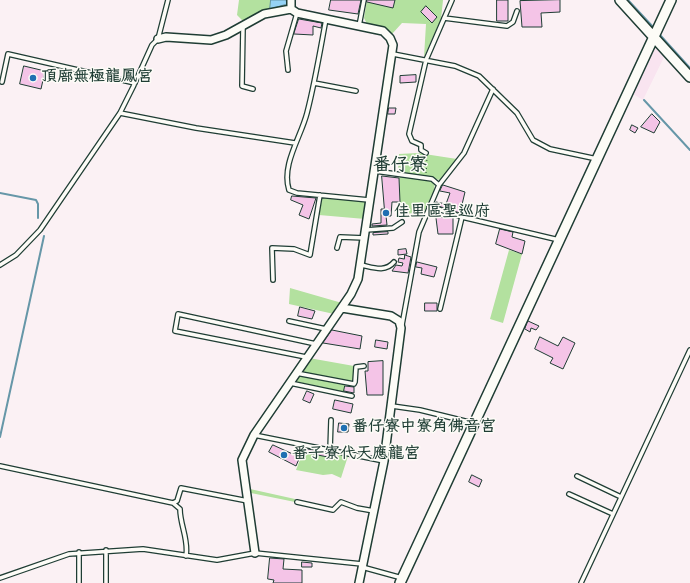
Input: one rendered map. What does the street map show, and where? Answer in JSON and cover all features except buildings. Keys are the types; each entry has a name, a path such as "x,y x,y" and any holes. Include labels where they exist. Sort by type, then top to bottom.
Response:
{"street":[{"path":"291,0 294,11"},
{"path":"620,0 690,77"},
{"path":"401,580 476,424 671,0"},
{"path":"158,39 166,37 211,40 226,35 264,14 294,11 383,32 390,38 393,45 393,54 358,279 342,308 306,357 254,435 242,460 255,553"},
{"path":"342,308 391,316 399,321 402,328 384,461 359,583"}],"lane":[{"path":"0,265 16,254 40,230 120,113 152,45 158,39 168,0"},
{"path":"360,26 364,0"},
{"path":"426,154 421,150 421,145 412,141 409,134 426,60 452,0"},
{"path":"288,70 286,51 294,11"},
{"path":"444,18 507,26 513,22 517,11"},
{"path":"326,19 307,115 295,143 288,172 287,184 289,190 297,193 371,200"},
{"path":"243,25 242,86 253,89"},
{"path":"2,82 8,54 135,83"},
{"path":"393,54 456,66 479,76 517,113 533,140 550,148 598,159"},
{"path":"314,83 356,91"},
{"path":"402,328 419,232 439,185 464,153 493,89"},
{"path":"120,113 196,128 295,143"},
{"path":"375,171 432,179 439,185"},
{"path":"273,280 272,248 294,250 310,255 320,195"},
{"path":"429,206 462,217 560,240"},
{"path":"440,308 462,217"},
{"path":"366,230 393,228 402,222"},
{"path":"336,248 340,238 365,238"},
{"path":"361,264 381,269 386,268 394,262"},
{"path":"306,357 175,331 178,314 316,344"},
{"path":"289,321 326,329"},
{"path":"581,583 690,350"},
{"path":"295,373 354,384 356,367 364,366"},
{"path":"289,383 352,396"},
{"path":"392,406 420,410 476,424"},
{"path":"330,450 331,420"},
{"path":"254,435 384,461"},
{"path":"0,466 174,503 180,509 180,519 187,550 186,556"},
{"path":"577,476 621,497"},
{"path":"174,503 177,501 181,488 248,501"},
{"path":"569,494 613,514"},
{"path":"297,502 332,510 342,502 357,508 374,511"},
{"path":"0,578 78,552 143,549 218,560 255,553 363,566 401,580"},
{"path":"106,550 106,583"},
{"path":"78,552 79,583"}],"path":[{"path":"425,178 427,163 426,154"}],"shaded area":[{"path":"654,46 658,47 665,55 643,100 633,94"}],"green space":[{"path":"239,0 286,0 287,4 270,9 244,22 237,15"},
{"path":"367,0 443,0 441,19 424,57 426,24 402,23 392,34 385,28 367,24 364,18"},
{"path":"418,153 457,159 440,180 398,171 399,154"},
{"path":"399,176 431,180 435,182 434,190 424,212 404,214 400,202"},
{"path":"321,197 367,202 365,219 319,215"},
{"path":"509,250 522,254 503,323 490,319"},
{"path":"290,288 342,303 334,314 289,304"},
{"path":"309,358 354,366 354,381 346,380 344,392 294,381"},
{"path":"303,452 328,457 329,452 348,456 341,478 332,474 323,475 296,470"},
{"path":"250,489 295,499 295,502 251,493"}],"water":[{"path":"271,0 286,0 287,4 270,9"}],"waterway":[{"path":"628,0 654,28"},
{"path":"660,35 690,68"},
{"path":"644,100 690,150"},
{"path":"0,193 36,200 38,204 38,218"},
{"path":"0,437 44,236"}],"place":[{"name":"頂廍無極龍鳳宮","path":"33,78"},
{"name":"佳里區聖巡府","path":"386,213"},
{"name":"番仔寮中寮角佛音宮","path":"344,428"},
{"name":"番子寮代天應龍宮","path":"284,455"}],"district":[{"name":"番仔寮","path":"400,167"}]}
